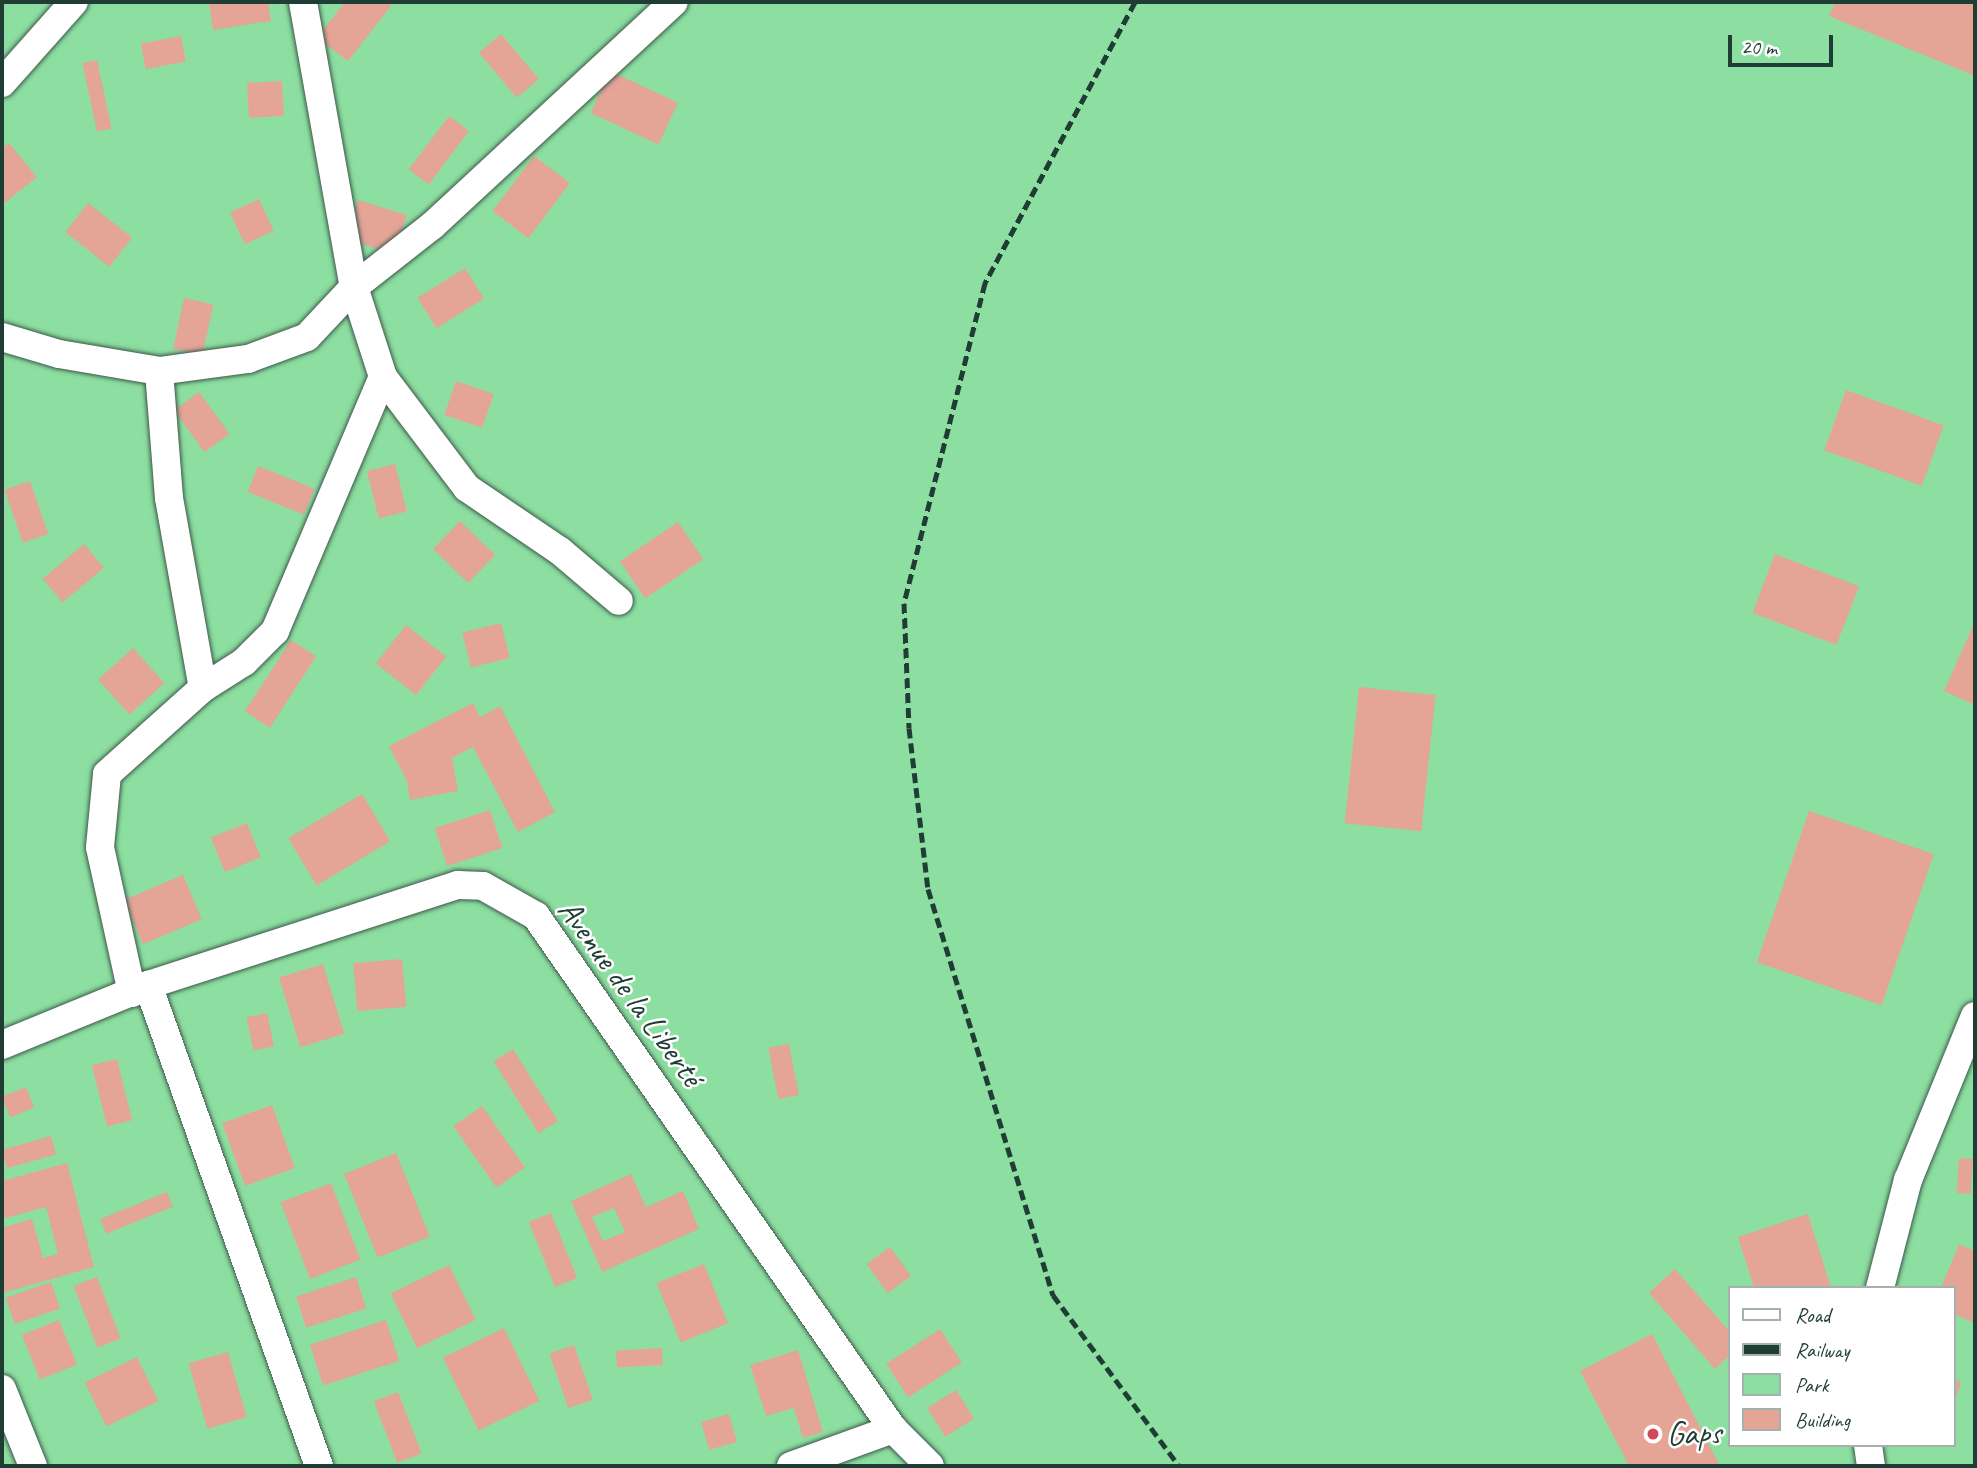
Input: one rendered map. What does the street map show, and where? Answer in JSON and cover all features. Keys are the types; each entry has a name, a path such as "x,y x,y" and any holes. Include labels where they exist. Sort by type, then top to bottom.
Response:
{"street":[{"path":"2,83 74,2"},
{"path":"303,2 354,287 383,377 467,488 560,551 619,601"},
{"path":"2,337 59,354 159,371 248,359 307,337 354,287 433,225 668,4"},
{"path":"159,371 169,498 203,688"},
{"path":"319,1466 140,989 100,847 107,774 203,688 244,662 275,631 383,377"},
{"name":"Avenue de la Liberté","path":"2,1045 140,989 458,885 483,886 536,916 893,1429 930,1466"},
{"path":"1881,1286 1908,1180 1975,1016"},
{"path":"2,1389 33,1466"},
{"path":"791,1466 893,1429"},
{"path":"1868,1447 1871,1466"}],"green space":[{"path":"2,2 1975,2 1975,1466 2,1466"}],"building":[{"path":"268,2 271,21 213,30 209,4"},
{"path":"345,2 394,2 348,61 317,38"},
{"path":"1835,2 1975,2 1975,76 1829,16"},
{"path":"501,34 539,79 517,98 479,53"},
{"path":"181,36 186,62 146,69 141,44"},
{"path":"97,60 112,128 97,132 82,63"},
{"path":"610,71 678,103 659,144 591,113"},
{"path":"282,81 284,116 249,118 247,83"},
{"path":"449,116 469,131 429,185 409,170"},
{"path":"9,143 37,177 2,205 2,148"},
{"path":"534,156 570,183 528,238 492,211"},
{"path":"259,199 274,231 245,244 230,213"},
{"path":"358,200 407,215 395,254 346,239"},
{"path":"88,203 132,237 109,267 65,232"},
{"path":"465,268 484,299 437,328 418,298"},
{"path":"184,298 213,304 203,355 173,349"},
{"path":"456,381 494,394 482,428 444,415"},
{"path":"1846,390 1944,426 1922,486 1824,450"},
{"path":"199,392 230,434 204,452 174,410"},
{"path":"395,464 407,512 379,519 367,471"},
{"path":"258,466 315,489 304,515 248,492"},
{"path":"30,481 48,534 23,543 4,490"},
{"path":"460,521 495,555 468,583 433,549"},
{"path":"678,522 703,559 645,598 620,561"},
{"path":"84,544 104,568 63,602 43,579"},
{"path":"1775,554 1859,586 1836,645 1752,613"},
{"path":"1975,621 1975,705 1944,691"},
{"path":"501,623 510,658 471,668 462,633"},
{"path":"406,625 446,656 416,695 376,664"},
{"path":"291,640 316,656 270,728 245,711"},
{"path":"133,648 164,683 130,714 98,679"},
{"path":"1359,687 1436,695 1421,831 1345,823"},
{"path":"473,703 480,717 500,706 555,812 518,832 473,747 452,758 458,791 410,800 407,781 389,746"},
{"path":"362,794 390,841 317,885 288,838"},
{"path":"490,810 502,848 447,866 435,828"},
{"path":"1809,811 1934,854 1882,1005 1757,962"},
{"path":"247,823 261,857 225,872 211,838"},
{"path":"183,875 202,919 143,944 124,900"},
{"path":"402,959 406,1007 357,1011 353,963"},
{"path":"323,964 344,1034 300,1047 279,977"},
{"path":"267,1013 274,1046 254,1051 246,1017"},
{"path":"789,1044 799,1095 778,1099 768,1048"},
{"path":"513,1049 558,1121 539,1133 493,1061"},
{"path":"117,1059 132,1120 107,1126 92,1065"},
{"path":"26,1087 34,1107 10,1117 2,1097"},
{"path":"272,1105 295,1168 245,1186 222,1123"},
{"path":"482,1106 525,1167 496,1188 453,1126"},
{"path":"51,1136 56,1154 7,1168 2,1150"},
{"path":"396,1153 430,1236 378,1257 344,1174"},
{"path":"1959,1158 1973,1159 1971,1194 1957,1193"},
{"path":"67,1163 94,1267 2,1293 2,1228 32,1219 43,1258 58,1254 46,1207 2,1219 2,1181"},
{"path":"631,1174 646,1207 683,1191 699,1229 602,1272 571,1201","holes":["614,1208 625,1232 603,1241 592,1217"]},
{"path":"331,1183 360,1260 310,1279 281,1202"},
{"path":"167,1192 173,1207 106,1234 100,1219"},
{"path":"551,1213 577,1278 555,1287 529,1222"},
{"path":"1808,1214 1830,1286 1753,1286 1738,1237"},
{"path":"1959,1244 1975,1251 1975,1323 1956,1315 1956,1286 1942,1286"},
{"path":"890,1247 911,1276 888,1293 867,1264"},
{"path":"704,1264 728,1323 681,1342 657,1283"},
{"path":"449,1265 476,1320 417,1348 391,1293"},
{"path":"1675,1269 1728,1330 1728,1357 1715,1369 1649,1293"},
{"path":"97,1277 121,1339 97,1348 74,1286"},
{"path":"356,1277 366,1308 306,1328 296,1296"},
{"path":"51,1282 60,1308 15,1324 6,1298"},
{"path":"59,1320 77,1365 40,1379 22,1335"},
{"path":"386,1320 399,1361 323,1386 310,1345"},
{"path":"504,1328 540,1401 478,1431 443,1358"},
{"path":"940,1329 962,1363 908,1397 886,1364"},
{"path":"1652,1334 1720,1466 1629,1466 1580,1371"},
{"path":"574,1345 593,1400 568,1408 549,1353"},
{"path":"662,1348 663,1365 617,1367 616,1350"},
{"path":"798,1350 823,1432 803,1438 794,1408 766,1416 750,1365"},
{"path":"228,1352 247,1417 207,1429 189,1363"},
{"path":"137,1357 158,1401 106,1426 85,1382"},
{"path":"1956,1380 1961,1382 1956,1398"},
{"path":"956,1390 974,1419 945,1437 927,1408"},
{"path":"398,1392 422,1454 397,1463 374,1401"},
{"path":"729,1414 737,1442 709,1450 701,1422"}],"railway":[{"path":"1135,2 985,283 904,603 909,728 928,889 1053,1295 1179,1466"}],"place":[{"name":"Gaps","path":"1653,1434"}]}
